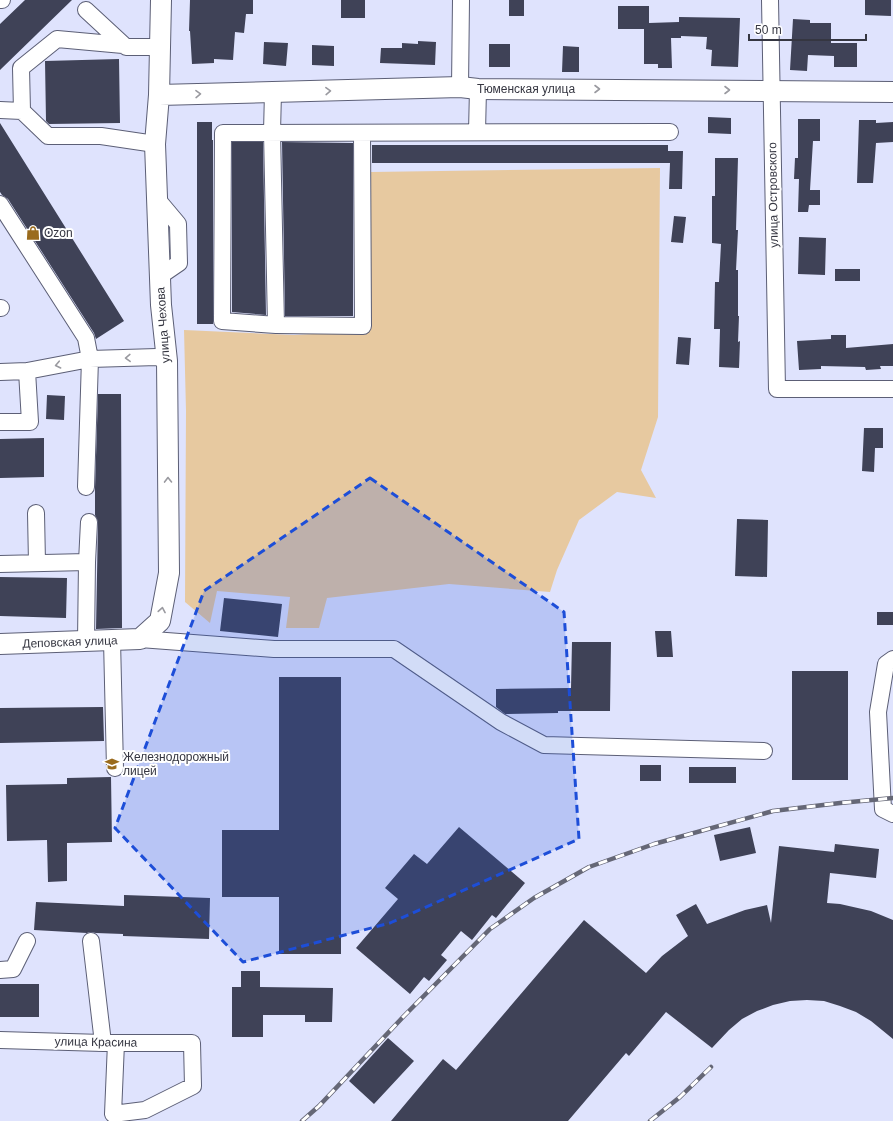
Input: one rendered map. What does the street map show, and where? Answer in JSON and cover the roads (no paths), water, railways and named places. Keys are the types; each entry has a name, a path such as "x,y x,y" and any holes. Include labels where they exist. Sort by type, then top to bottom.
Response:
{"main road":[{"name":"улица Чехова","path":"140,639 160,621 169,573 167,361 161,305 156,144 159,95 161,0"},
{"name":"Тюменская улица","path":"159,95 469,88 893,92"},
{"name":"Деповская улица","path":"0,644 140,639"}],"street":[{"path":"461,0 469,88 477,132"},
{"name":"улица Островского","path":"770,0 777,389 893,389"},
{"path":"86,10 123,45"},
{"path":"22,111 22,68 57,39 123,45 126,47 160,47"},
{"path":"273,92 272,132 276,325"},
{"path":"0,110 22,111 48,136 100,136 156,144"},
{"path":"362,134 363,326 276,325 222,321 223,133 272,132 362,134 477,132 670,132"},
{"path":"0,204 86,338 90,359 86,487"},
{"path":"0,372 27,371 90,359 157,357 167,361"},
{"path":"0,422 30,422 27,371"},
{"path":"36,513 37,563"},
{"path":"86,641 89,522"},
{"path":"0,564 87,562"},
{"path":"140,639 274,648 394,649 501,722 544,745 764,751"},
{"path":"112,640 115,768"},
{"path":"893,659 886,664 878,712 884,809 893,814"},
{"path":"0,970 13,969 27,941"},
{"path":"91,941 109,1043"},
{"name":"улица Красина","path":"0,1040 109,1043 192,1043 193,1086 145,1110 113,1114 109,1043"}],"railway":[{"path":"302,1121 319,1106 404,1016 490,929 534,898 589,867 654,844 773,811 893,798"},
{"path":"650,1121 680,1097 711,1067"}],"place":[{"name":"Ozon","path":"33,233"},
{"name":"Железнодорожный лицей","path":"112,764"}]}
